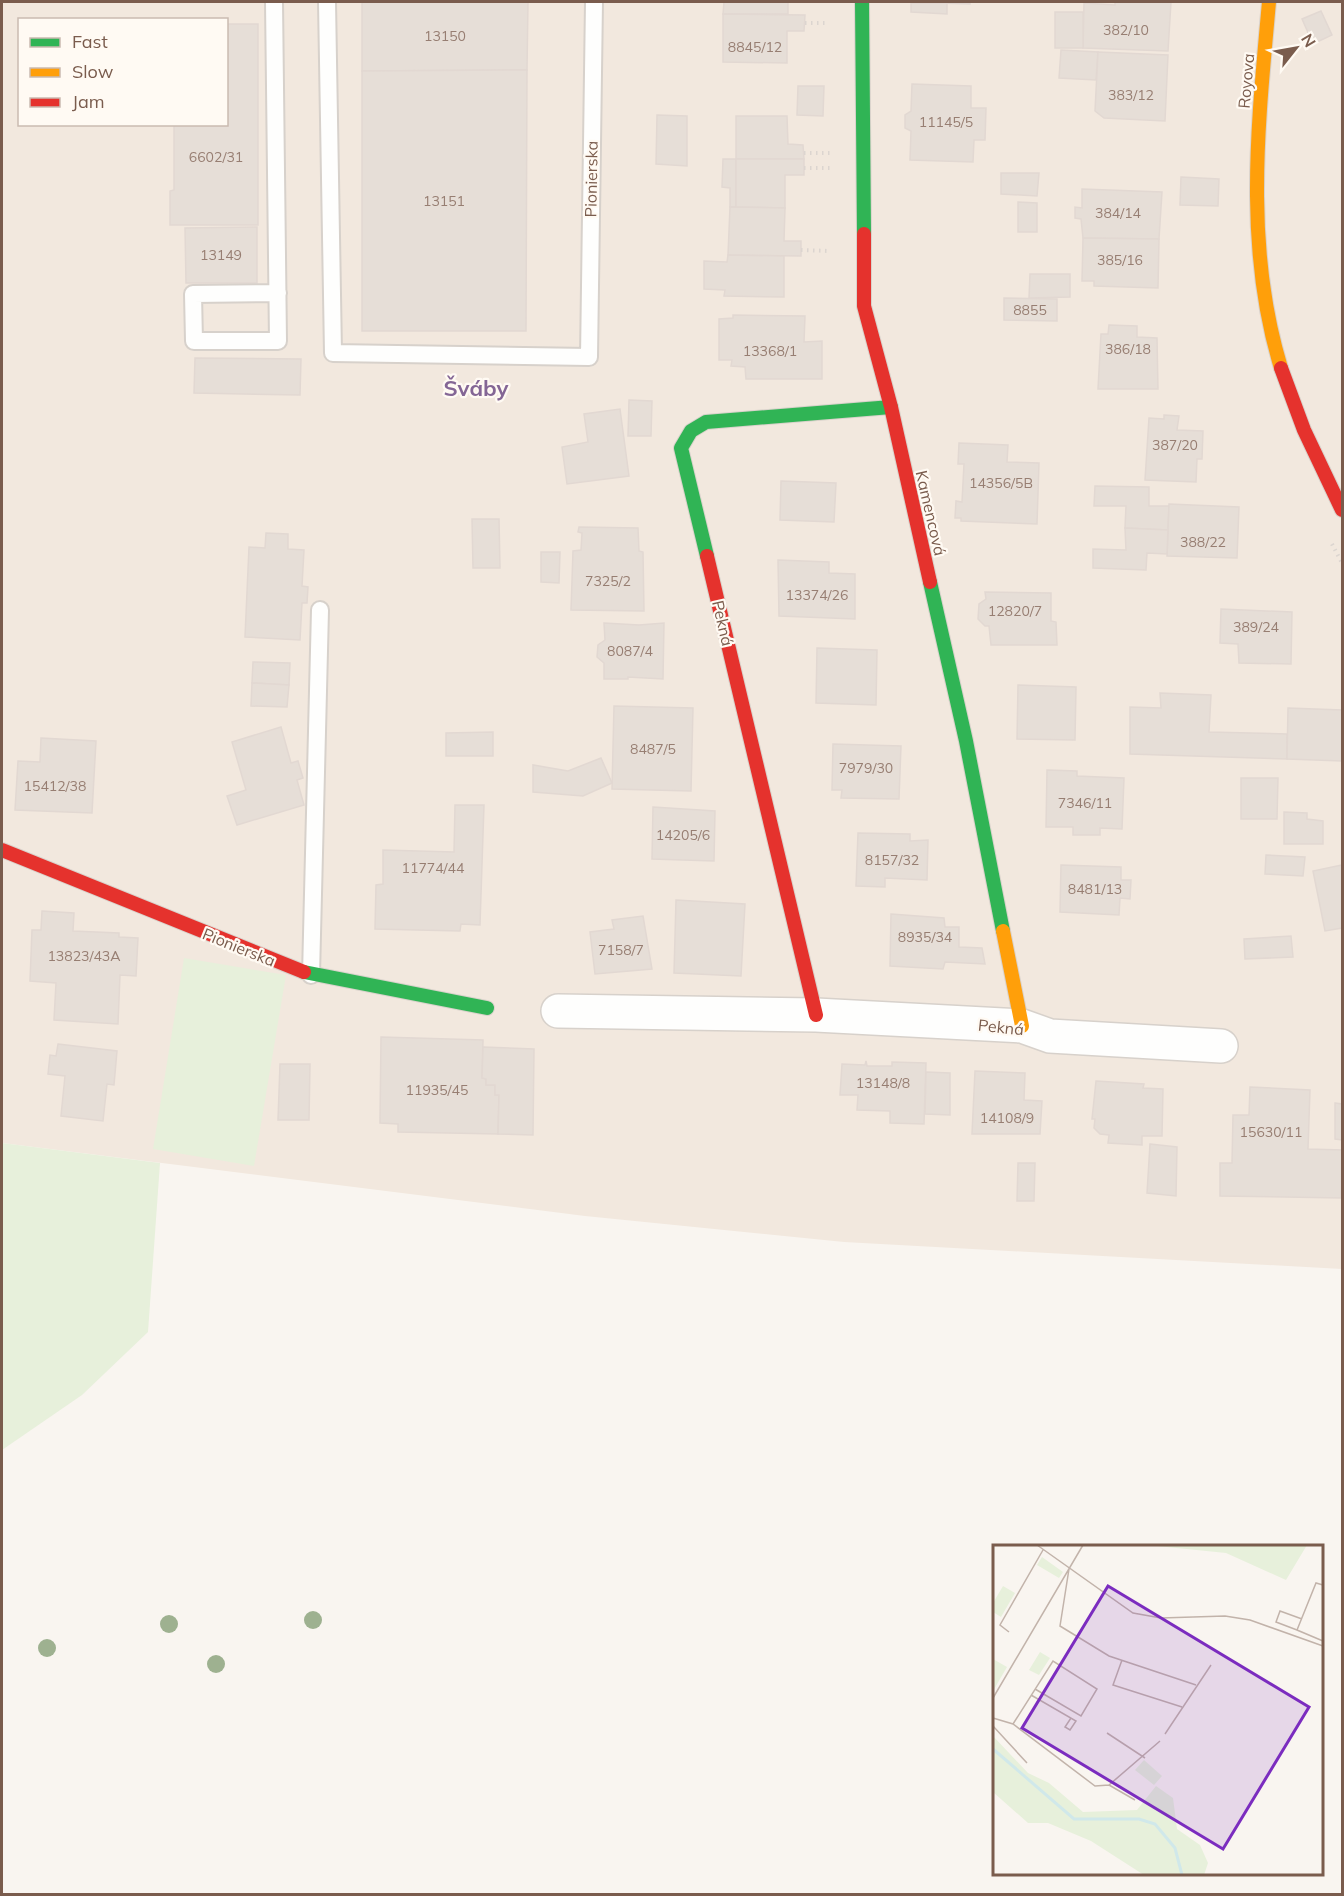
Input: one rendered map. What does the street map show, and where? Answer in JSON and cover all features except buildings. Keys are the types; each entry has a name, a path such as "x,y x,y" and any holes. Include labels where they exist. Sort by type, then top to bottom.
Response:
{"street":[{"name":"Kamencová","path":"862,2 864,306 891,407 966,741 1022,1026"},
{"name":"Royova","path":"1269,2 1255,164 1261,284 1274,341 1293,397 1342,510"},
{"name":"Pekná","path":"816,1015 681,448 691,431 706,422 891,407"},
{"name":"Pionierska","path":"2,850 311,975 487,1008"},
{"name":"Pekná","path":"558,1011 816,1015 1022,1026 1050,1036 1221,1046"}],"lane":[{"path":"274,2 278,294 278,341 194,341 193,294 278,294"},
{"name":"Pionierska","path":"327,2 333,354 589,357 594,2"},
{"path":"311,975 320,610"}],"path":[{"path":"805,23 828,23"},
{"path":"804,153 840,153"},
{"path":"804,168 840,168"},
{"path":"801,250 840,251"}],"shaded area":[{"path":"2,2 1342,2 1342,1269 844,1242 585,1216 2,1143"}],"green space":[{"path":"184,958 286,975 254,1166 153,1149"},
{"path":"2,1143 160,1163 148,1332 82,1395 2,1450"}],"traffic: fast":[{"path":"862,2 864,234"},
{"path":"707,556 681,448 691,431 706,422 891,407"},
{"path":"930,582 966,741 1003,931"},
{"path":"304,972 487,1008"}],"traffic: slow":[{"path":"1269,2 1258,140 1258,231 1269,323 1281,368"},
{"path":"1003,931 1022,1026"}],"traffic: jam":[{"path":"864,234 864,306 891,407 930,582"},
{"path":"1281,368 1304,430 1342,510"},
{"path":"707,556 816,1015"},
{"path":"2,850 304,972"}],"district":[{"name":"Šváby","path":"476,388"}]}
